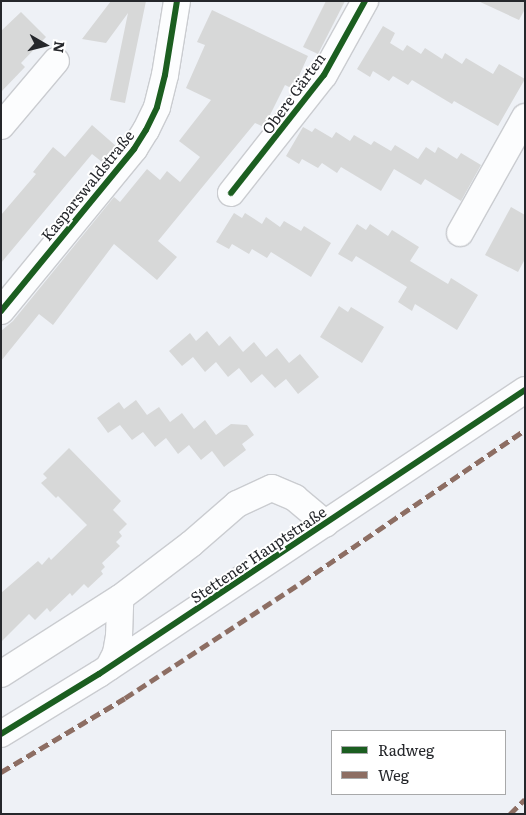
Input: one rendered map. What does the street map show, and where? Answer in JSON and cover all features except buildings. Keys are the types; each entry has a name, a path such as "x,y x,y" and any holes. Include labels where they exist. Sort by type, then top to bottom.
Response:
{"street":[{"name":"Kasparswaldstraße","path":"1,311 134,149 146,130 157,107 165,75 177,1"},
{"name":"Obere Gärten","path":"231,193 324,75 365,1"},
{"path":"1,126 56,61"},
{"path":"460,233 525,117"},
{"name":"Stettener Hauptstraße","path":"1,734 109,667 525,390"},
{"path":"1,674 120,598 191,544 237,504 272,488 295,498 326,524"},
{"path":"109,667 116,653 119,636 120,598"}],"marked path":[{"path":"1,772 125,698 302,582 525,430"},
{"path":"510,814 525,799"}],"cycle path":[{"path":"1,311 134,149 146,130 157,107 165,75 177,1"},
{"path":"231,193 324,75 365,1"},
{"path":"1,734 99,674 525,390"}]}
